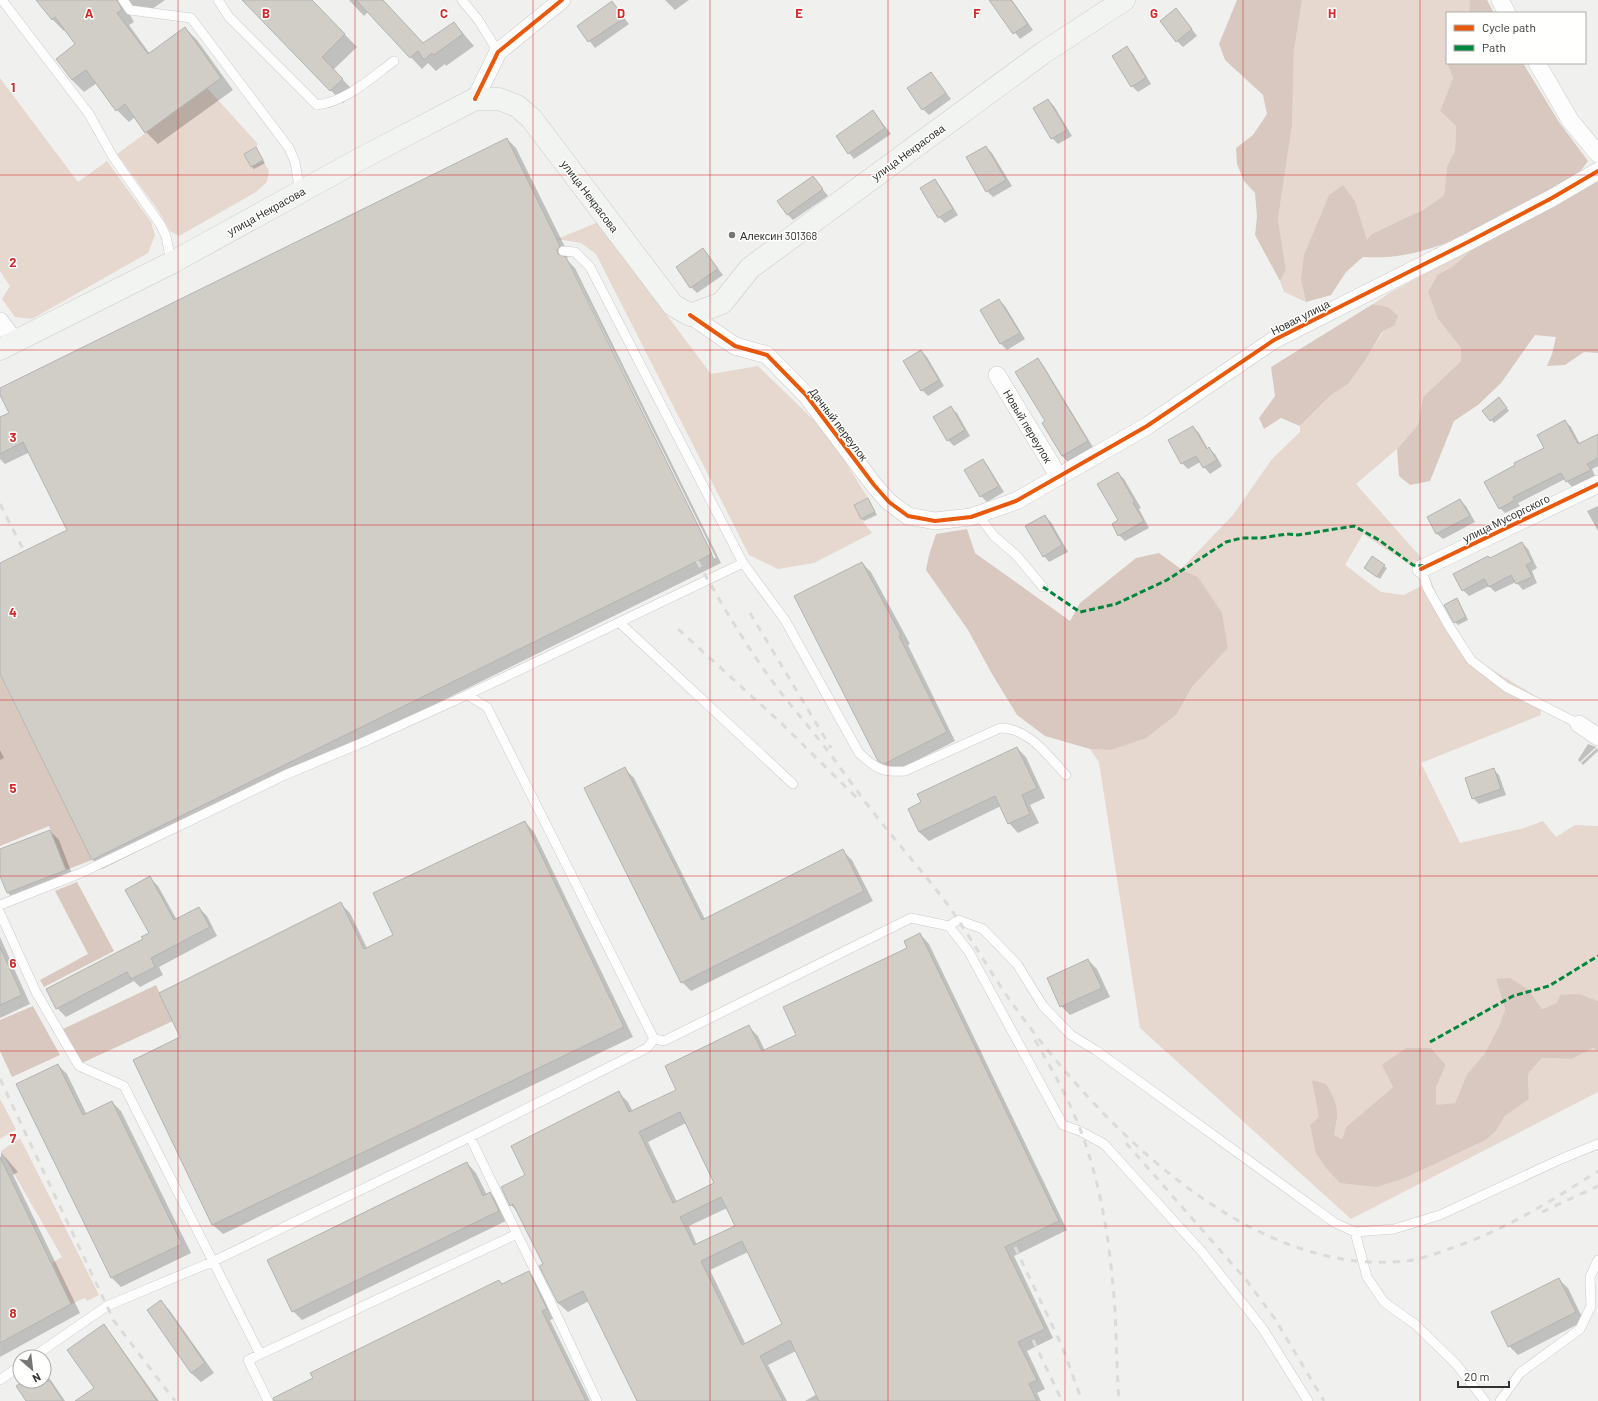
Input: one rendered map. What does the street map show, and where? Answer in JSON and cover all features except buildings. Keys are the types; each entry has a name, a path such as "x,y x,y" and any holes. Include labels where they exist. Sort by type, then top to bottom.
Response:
{"main road":[{"name":"улица Некрасова","path":"8,345 171,262 475,99 498,99 517,106 531,118 673,305 690,315 722,303 750,268 1043,53 1124,0"}],"street":[{"path":"475,99 498,52 562,0"},
{"path":"1500,0 1507,12"},
{"path":"1537,64 1570,120 1598,154"},
{"name":"Новая улица","path":"978,515 1016,501 1147,426 1274,340 1476,238 1598,171"},
{"name":"Дачный переулок","path":"690,315 735,346 767,355 806,395 874,485 889,502 908,516 935,521 978,515"},
{"path":"0,321 8,345"},
{"name":"Новый переулок","path":"996,375 1059,477"},
{"name":"улица Мусоргского","path":"1421,569 1598,484"},
{"path":"1580,724 1598,737"}],"lane":[{"path":"2,0 89,114 113,156 160,224 166,236 171,262"},
{"path":"123,0 130,10 191,18 289,148 294,162 300,192"},
{"path":"218,0 229,17 317,104 331,103 363,84 394,61"},
{"path":"462,0 479,21 498,52"},
{"path":"563,251 575,252 590,267 743,563 785,620 859,752 875,767 890,772 905,771 1000,728 1010,728 1029,736 1066,775"},
{"path":"978,515 994,536 1016,555 1043,587"},
{"path":"0,905 81,873 285,775 349,749 467,695 743,563"},
{"path":"1421,569 1428,589 1448,626 1471,660 1506,687 1580,724"},
{"path":"620,623 793,784"},
{"path":"467,695 487,707 654,1039"},
{"path":"0,913 34,988 79,1066 124,1086 260,1354"},
{"path":"654,1039 664,1041 911,918 949,926 969,952 1063,1125 1080,1131 1104,1144 1203,1253 1263,1329 1308,1401"},
{"path":"949,926 958,920 983,928 1017,964 1043,1006 1070,1035 1097,1050 1335,1223 1355,1232 1394,1229 1440,1215 1561,1159 1598,1144"},
{"path":"45,1349 107,1306 214,1262 470,1137 647,1048 654,1039"},
{"path":"470,1137 597,1401"},
{"path":"1355,1232 1368,1277 1384,1302 1416,1325 1456,1364 1485,1401"},
{"path":"268,1401 248,1360 517,1234"},
{"path":"1500,1401 1520,1373 1580,1329 1591,1306 1590,1277 1598,1260"},
{"path":"0,1380 12,1372"}],"shaded area":[{"path":"1237,0 1302,0 1294,51 1292,126 1278,219 1286,270 1280,281 1255,235 1257,217 1255,193 1244,181 1237,164 1236,148 1253,135 1267,114 1263,95 1225,60 1219,44"},
{"path":"1302,0 1470,0 1469,12 1446,12 1445,58 1446,64 1447,64 1453,78 1440,111 1456,126 1455,151 1447,166 1444,195 1423,210 1367,241 1355,201 1343,186 1301,280 1306,302 1284,292 1280,281 1286,270 1278,219 1292,126 1294,51"},
{"path":"1470,0 1487,0 1493,12 1469,12"},
{"path":"1447,64 1524,64 1559,122 1588,161 1579,173 1491,223 1444,244 1393,257 1363,257 1346,272 1331,295 1306,302 1301,280 1304,255 1329,195 1343,185 1355,201 1367,240 1372,234 1423,210 1444,195 1447,166 1455,151 1456,126 1440,111 1453,78"},
{"path":"0,78 78,182 107,161 151,222 155,235 148,253 32,319 15,317 2,299 10,286 0,271"},
{"path":"207,88 258,144 256,147 244,154 250,166 263,161 269,171 267,182 256,192 179,236 170,231 158,210 117,154"},
{"path":"1598,180 1598,353 1584,352 1565,365 1547,366 1552,354 1556,337 1535,335 1501,383 1478,405 1454,421 1430,481 1410,485 1399,476 1397,449 1418,425 1423,397 1461,361 1461,348 1438,319 1428,292 1438,274 1452,267 1475,247"},
{"path":"601,221 657,302 711,374 758,366 827,433 868,498 854,505 861,519 872,533 814,563 778,569 749,555 596,254 581,243 557,239"},
{"path":"1475,247 1452,267 1438,274 1438,319 1461,348 1461,361 1423,397 1418,425 1397,449 1356,484 1425,562 1415,568 1363,534 1345,565 1381,592 1404,595 1423,585 1427,571 1441,606 1476,660 1539,698 1541,715 1421,763 1460,843 1524,828 1543,821 1556,837 1575,825 1598,826 1598,1001 1580,994 1542,1009 1529,990 1496,979 1505,1009 1499,1026 1485,1053 1467,1074 1455,1103 1436,1106 1436,1087 1446,1065 1431,1048 1406,1048 1393,1087 1346,1127 1342,1139 1334,1135 1337,1120 1319,1117 1377,1187 1403,1179 1486,1140 1496,1131 1505,1116 1529,1099 1528,1074 1542,1058 1572,1059 1593,1048 1598,1051 1598,1092 1351,1219 1140,1028 1099,762 1090,749 1111,750 1177,714 1192,687 1228,648 1198,577 1181,569 1233,515 1272,459 1300,432 1300,426 1330,396 1348,384 1365,361 1383,332 1394,326 1388,307 1373,304 1391,292"},
{"path":"1373,304 1388,307 1398,316 1394,326 1382,332 1365,361 1348,384 1330,396 1300,426 1281,418 1264,429 1259,418 1275,396 1271,367"},
{"path":"967,529 975,553 1070,621 1080,603 1136,558 1159,553 1181,569 1198,577 1222,613 1228,648 1192,687 1177,714 1146,738 1111,750 1090,749 1045,736 1017,715 968,630 926,570 936,534"},
{"path":"0,675 92,860 66,870 49,826 0,846"},
{"path":"77,882 114,951 44,987 40,980 88,954 55,891"},
{"path":"1510,978 1529,990 1542,1009 1557,1003 1560,995 1580,994 1598,1001 1598,1051 1593,1048 1572,1059 1542,1058 1528,1074 1529,1099 1505,1116 1496,1131 1486,1140 1403,1179 1377,1187 1340,1183 1326,1168 1316,1153 1310,1125 1319,1117 1312,1080 1326,1084 1336,1103 1337,1120 1334,1135 1342,1139 1346,1127 1393,1087 1382,1065 1406,1048 1431,1048 1446,1065 1436,1087 1436,1105 1455,1103 1467,1074 1485,1053 1499,1026 1505,1009 1496,979"},
{"path":"156,985 173,1021 82,1063 63,1029"},
{"path":"33,1006 60,1055 12,1077 0,1051 0,1020"},
{"path":"0,1099 16,1129 0,1139"},
{"path":"20,1138 99,1295 87,1301 85,1298 71,1304 52,1263 62,1257 1,1151"}],"railway":[{"path":"0,504 23,549"},
{"path":"697,561 741,635 770,678 828,751 873,812 948,905 1008,997 1051,1055 1091,1101 1136,1145 1184,1185 1237,1220 1291,1245 1348,1260 1406,1261 1433,1254 1488,1234 1544,1205 1598,1171"},
{"path":"750,613 831,748"},
{"path":"678,629 780,722 860,801"},
{"path":"1035,1040 1058,1081 1078,1123 1097,1185 1107,1235 1111,1269 1115,1315 1119,1401"},
{"path":"0,1079 114,1321 175,1401"},
{"path":"1126,1143 1247,1281 1275,1319 1324,1401"},
{"path":"1542,1212 1598,1186"},
{"path":"1015,1247 1062,1346 1082,1401"},
{"path":"1033,1340 1062,1401"}],"marked path":[{"path":"1043,587 1080,612 1116,604 1167,580 1226,542 1242,538 1261,538 1287,534 1298,535 1354,526 1379,540 1413,565 1426,566"},
{"path":"1430,1042 1513,996 1549,986 1598,956"}],"cycle path":[{"path":"475,99 498,52 562,0"},
{"path":"690,315 735,346 767,355 806,395 874,485 889,502 908,516 935,521 971,517 1016,501 1147,426 1274,340 1470,241 1552,198 1598,171"},
{"path":"1421,569 1598,484"}],"place":[{"name":"Алексин 301368","path":"732,235"}]}
